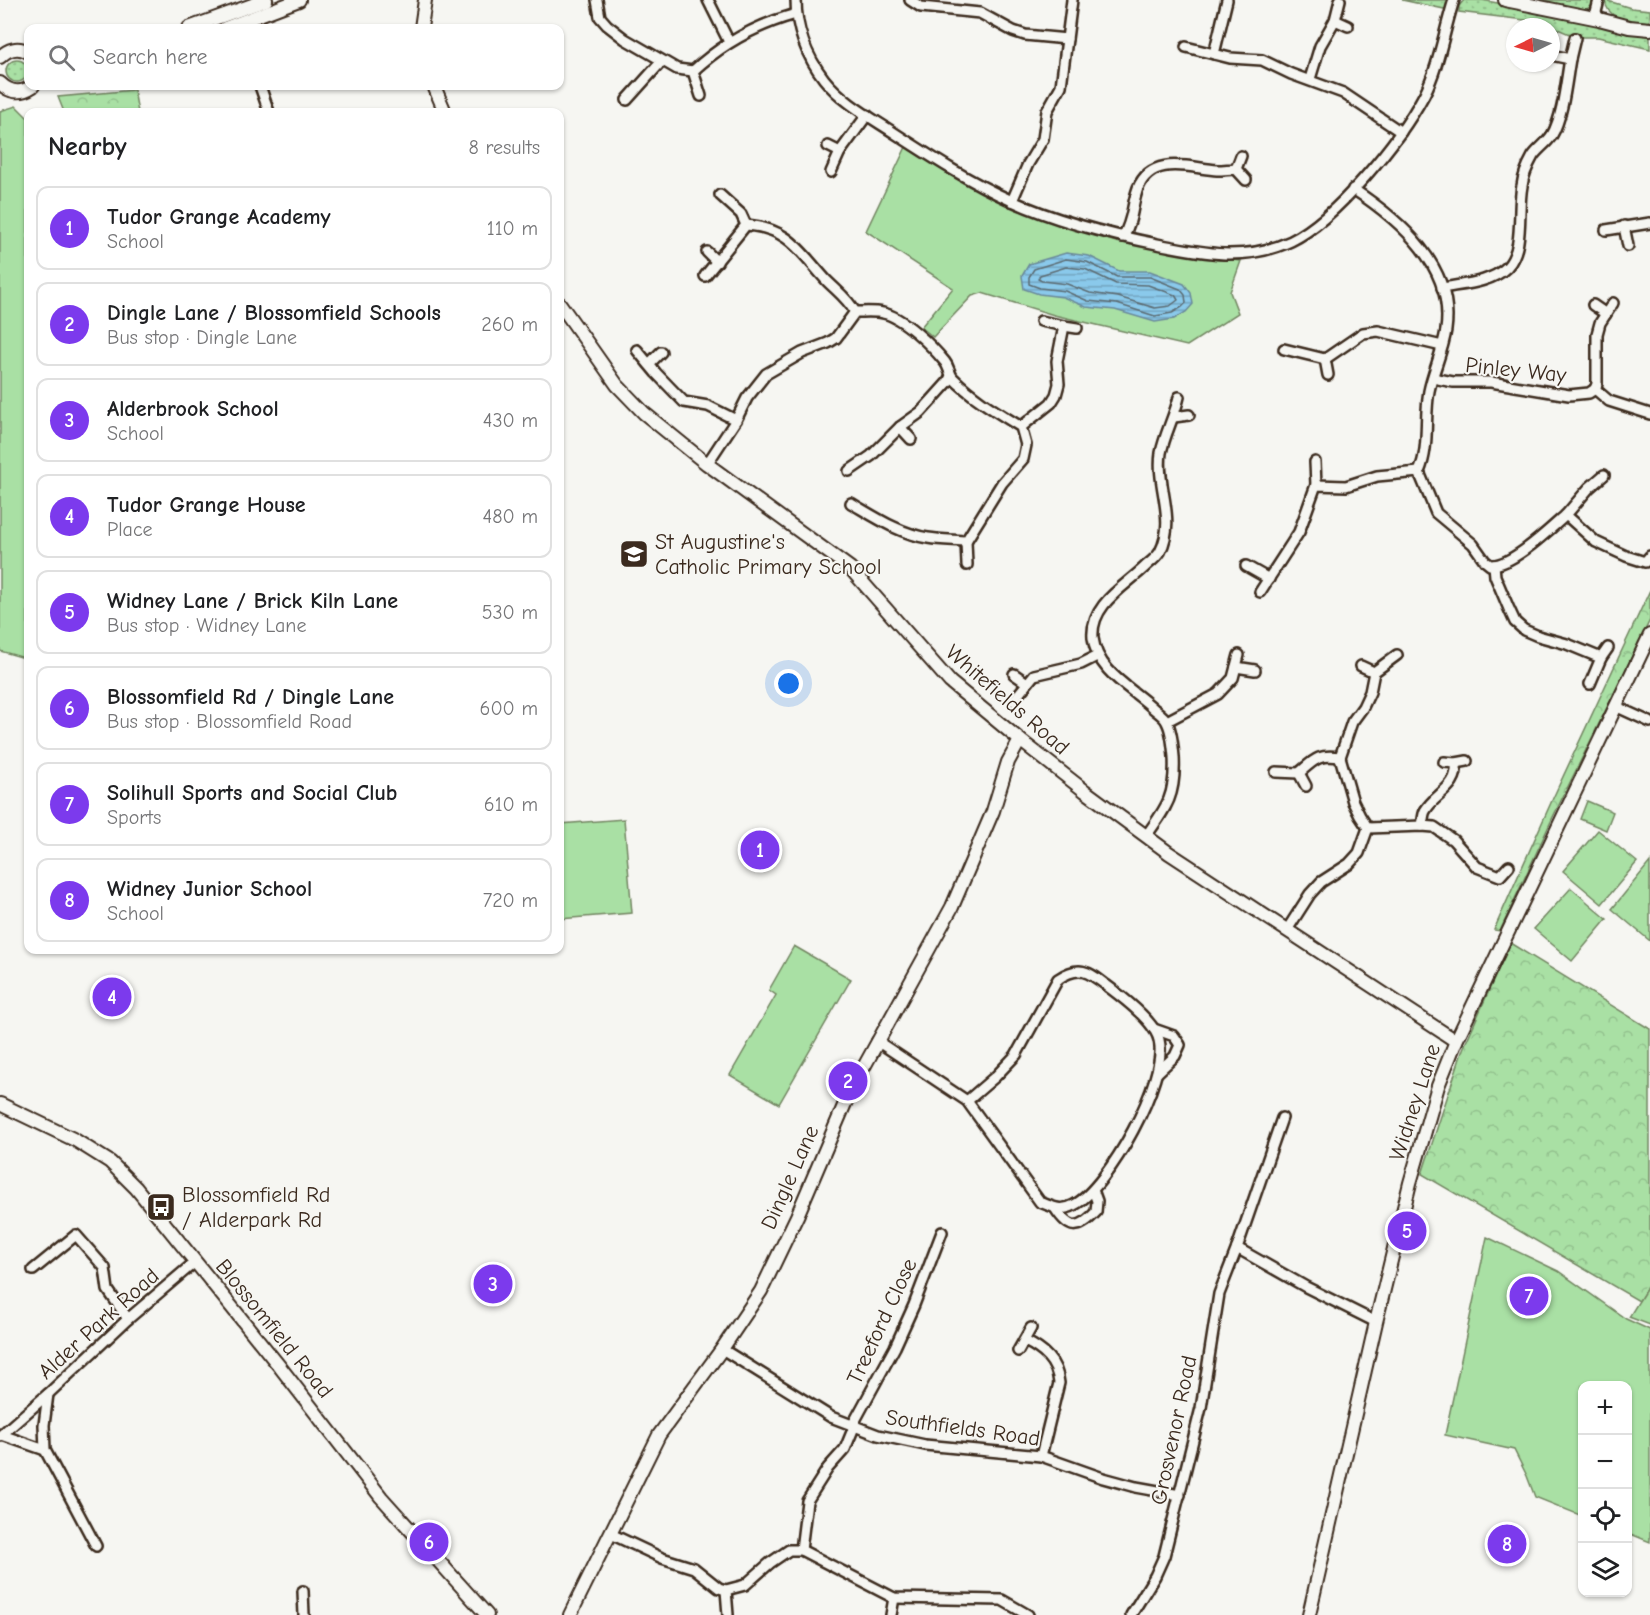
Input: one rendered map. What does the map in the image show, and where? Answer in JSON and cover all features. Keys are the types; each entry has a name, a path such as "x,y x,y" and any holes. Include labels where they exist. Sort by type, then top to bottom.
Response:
{"street":[{"path":"200,24 266,0"},
{"path":"247,23 299,0"},
{"path":"417,0 420,24"},
{"path":"421,24 425,0"},
{"path":"597,0 600,17 625,39 677,69 693,71 729,42 769,22 796,14"},
{"path":"708,0 729,42"},
{"path":"796,0 796,14 805,48 825,81 867,115 948,168 1012,201 1064,220 1123,237 1194,251 1229,254 1260,252 1290,241 1316,226 1353,189 1401,132 1425,94 1444,40 1454,0"},
{"path":"910,0 921,7 937,10 974,12 1025,35 1067,39"},
{"path":"1012,201 1028,164 1043,139 1047,111 1061,86 1072,0"},
{"path":"1214,54 1227,0"},
{"path":"1310,79 1320,46 1335,20 1340,0"},
{"path":"1505,0 1629,27 1650,29"},
{"path":"1599,0 1596,12 1599,19"},
{"path":"1335,20 1348,26"},
{"path":"1442,288 1492,277 1507,266 1514,255 1518,246 1518,212 1522,185 1533,156 1551,136 1558,121 1575,38"},
{"path":"1186,48 1230,58 1262,60 1291,74 1310,79 1343,93 1401,132"},
{"path":"0,57 16,49 24,51"},
{"path":"1560,57 1570,59"},
{"path":"627,100 662,61"},
{"path":"693,71 701,96"},
{"path":"1,85 16,92 26,90"},
{"path":"261,90 268,108"},
{"path":"436,90 443,108"},
{"path":"831,172 840,152 867,115"},
{"path":"828,146 840,152"},
{"path":"1236,169 1241,156"},
{"path":"1123,237 1132,223 1139,186 1149,172 1162,166 1179,165 1219,170 1236,169"},
{"path":"1236,169 1246,180"},
{"path":"1353,189 1401,226 1422,247 1442,288 1446,307 1446,328 1432,378 1427,411 1425,460 1419,472 1428,497 1440,519 1473,544 1485,561 1494,565"},
{"path":"720,195 741,214 746,225"},
{"path":"1606,230 1650,223"},
{"path":"705,276 746,225"},
{"path":"746,225 759,226 782,234 800,249 828,282 849,301 855,312"},
{"path":"1624,226 1628,246"},
{"path":"707,252 717,262"},
{"path":"1613,303 1600,323 1597,334 1597,384 1595,389 1609,401 1650,414"},
{"path":"1593,305 1606,314"},
{"name":"Whitefields Road","path":"564,310 617,385 644,413 707,464 850,568 950,682 1020,740 1146,836 1456,1041"},
{"path":"855,312 884,313 910,328 945,361 951,376 996,413 1021,427 1026,445 1023,459 1002,483 966,541 967,565"},
{"path":"707,464 736,420 747,398 766,374 802,353 836,338 855,312"},
{"path":"1041,321 1077,328"},
{"path":"1021,427 1051,403 1056,395 1059,384 1057,361 1064,326"},
{"path":"1284,350 1324,359 1364,333 1378,331 1442,346"},
{"path":"637,350 668,387 684,402 708,406 736,420"},
{"path":"649,364 661,352"},
{"path":"1324,359 1328,375"},
{"path":"849,471 871,456 900,427 921,412 951,376"},
{"name":"Pinley Way","path":"1432,378 1453,382 1491,382 1569,395 1590,393 1595,389"},
{"path":"1146,836 1166,809 1173,785 1174,753 1167,721 1119,680 1098,656 1093,638 1094,622 1100,608 1159,554 1166,536 1168,520 1161,477 1161,453 1179,397"},
{"path":"1174,417 1189,415"},
{"path":"900,427 911,439"},
{"path":"1260,592 1299,532 1316,485 1315,462"},
{"path":"1316,485 1346,486 1377,476 1419,472"},
{"path":"1494,565 1532,545 1566,515 1589,488 1604,475"},
{"path":"851,503 894,527 929,538 966,541"},
{"path":"1566,515 1596,542 1606,547 1645,562 1650,556"},
{"path":"1494,565 1495,576 1509,609 1515,622 1524,630 1601,658"},
{"path":"1246,566 1269,579"},
{"name":"Widney Lane","path":"1309,1615 1376,1322 1422,1135 1438,1086 1456,1041 1650,635"},
{"path":"1590,684 1608,648"},
{"path":"1167,721 1218,694 1233,678 1239,655"},
{"path":"1368,828 1353,802 1340,757 1352,722 1370,692 1374,672 1397,655"},
{"path":"1013,701 1034,675 1081,664 1098,656"},
{"path":"1361,666 1374,672"},
{"path":"1236,667 1255,670"},
{"path":"1014,674 1027,684"},
{"path":"1615,706 1650,722"},
{"name":"Dingle Lane","path":"570,1615 659,1435 761,1291 797,1216 849,1094 952,907 993,811 1008,762 1020,740"},
{"path":"1276,771 1299,773 1324,755 1340,757"},
{"path":"1444,762 1467,761"},
{"path":"1422,826 1424,813 1431,803 1449,787 1457,773 1456,763"},
{"path":"1299,773 1306,786"},
{"path":"1368,828 1434,827 1453,840 1477,867 1502,881 1509,866"},
{"path":"1287,930 1310,894 1322,882 1349,864 1359,853 1368,828"},
{"path":"877,1041 967,1101 1040,1202 1064,1209 1074,1205 1094,1190 1126,1142 1148,1100 1157,1073 1160,1056 1159,1040 1154,1029 1122,997 1088,972 1075,971 1065,974 1058,980 1016,1055 967,1101"},
{"path":"1154,1029 1174,1036 1180,1045 1175,1056 1157,1073"},
{"name":"Blossomfield Road","path":"0,1104 75,1140 110,1162 136,1188 280,1366 381,1497 487,1615"},
{"name":"Grosvenor Road","path":"1131,1615 1155,1576 1164,1556 1201,1408 1219,1294 1282,1118"},
{"path":"1055,1208 1065,1223 1075,1226 1087,1222 1096,1212 1097,1201 1094,1190"},
{"name":"Treeford Close","path":"801,1550 807,1501 828,1468 845,1449 853,1426 895,1347 914,1305 942,1232"},
{"path":"33,1270 76,1234 105,1268 108,1290 128,1319"},
{"path":"1237,1248 1315,1292 1376,1322"},
{"name":"Alder Park Road","path":"1,1435 128,1319 195,1262"},
{"path":"1018,1351 1030,1328"},
{"path":"1025,1341 1049,1356 1059,1383 1041,1456"},
{"name":"Southfields Road","path":"722,1349 831,1417 853,1426 901,1441 1041,1456 1103,1478 1180,1495"},
{"path":"48,1394 44,1425 45,1450 96,1545"},
{"path":"1,1435 45,1450"},
{"path":"611,1534 662,1558 694,1569 719,1588 726,1590 745,1585 789,1550 801,1550 894,1598 1002,1600 1028,1615"},
{"path":"726,1590 729,1612"},
{"path":"303,1592 304,1615"},
{"path":"891,1615 894,1598"}],"green space":[{"path":"1402,0 1451,0 1449,10"},
{"path":"1464,0 1482,0 1650,33 1650,49 1598,37 1576,37 1560,30 1560,18 1509,18 1459,12 1459,6"},
{"path":"1537,0 1593,0 1592,6 1585,10"},
{"path":"1605,0 1631,8 1650,10 1650,22 1615,16 1610,12"},
{"path":"24,62 24,80 17,82 9,79 6,71 9,63"},
{"path":"134,90 137,108 62,108 58,97"},
{"path":"16,106 24,114 24,658 0,651 0,111"},
{"path":"906,147 995,199 1042,218 1116,242 1241,261 1230,292 1238,313 1187,346 1054,315 982,293 972,296 933,337 921,327 953,288 866,231"},
{"path":"1650,590 1650,620 1500,931 1494,930 1554,796"},
{"path":"1587,801 1613,812 1606,830 1580,819"},
{"path":"624,819 632,913 564,919 564,824"},
{"path":"1598,830 1637,862 1602,904 1563,871"},
{"path":"1650,862 1650,941 1612,909"},
{"path":"1571,888 1607,919 1572,961 1534,929"},
{"path":"1510,943 1650,1029 1650,1283 1639,1301 1422,1174 1463,1049"},
{"path":"794,946 851,979 779,1104 730,1075 776,995 769,990"},
{"path":"1487,1237 1558,1271 1626,1319 1650,1330 1650,1542 1632,1535 1632,1381 1578,1381 1578,1514 1535,1497 1514,1450 1445,1435"},
{"path":"1650,1283 1650,1325 1629,1317"}],"water":[{"path":"1066,253 1089,256 1119,271 1150,271 1184,284 1191,293 1193,304 1186,312 1174,319 1155,322 1115,310 1086,307 1063,297 1039,294 1024,289 1022,276 1029,264"}],"place":[{"name":"St Augustine's Catholic Primary School","path":"634,554"},
{"name":"Tudor Grange Academy","path":"760,850"},
{"name":"Tudor Grange House","path":"112,997"},
{"name":"Dingle Lane / Blossomfield Schools","path":"848,1081"},
{"name":"Blossomfield Rd / Alderpark Rd","path":"161,1207"},
{"name":"Widney Lane / Brick Kiln Lane","path":"1407,1231"},
{"name":"Alderbrook School","path":"493,1284"},
{"name":"Solihull Sports and Social Club","path":"1529,1296"},
{"name":"Blossomfield Rd / Dingle Lane","path":"429,1542"},
{"name":"Widney Junior School","path":"1507,1544"}]}
